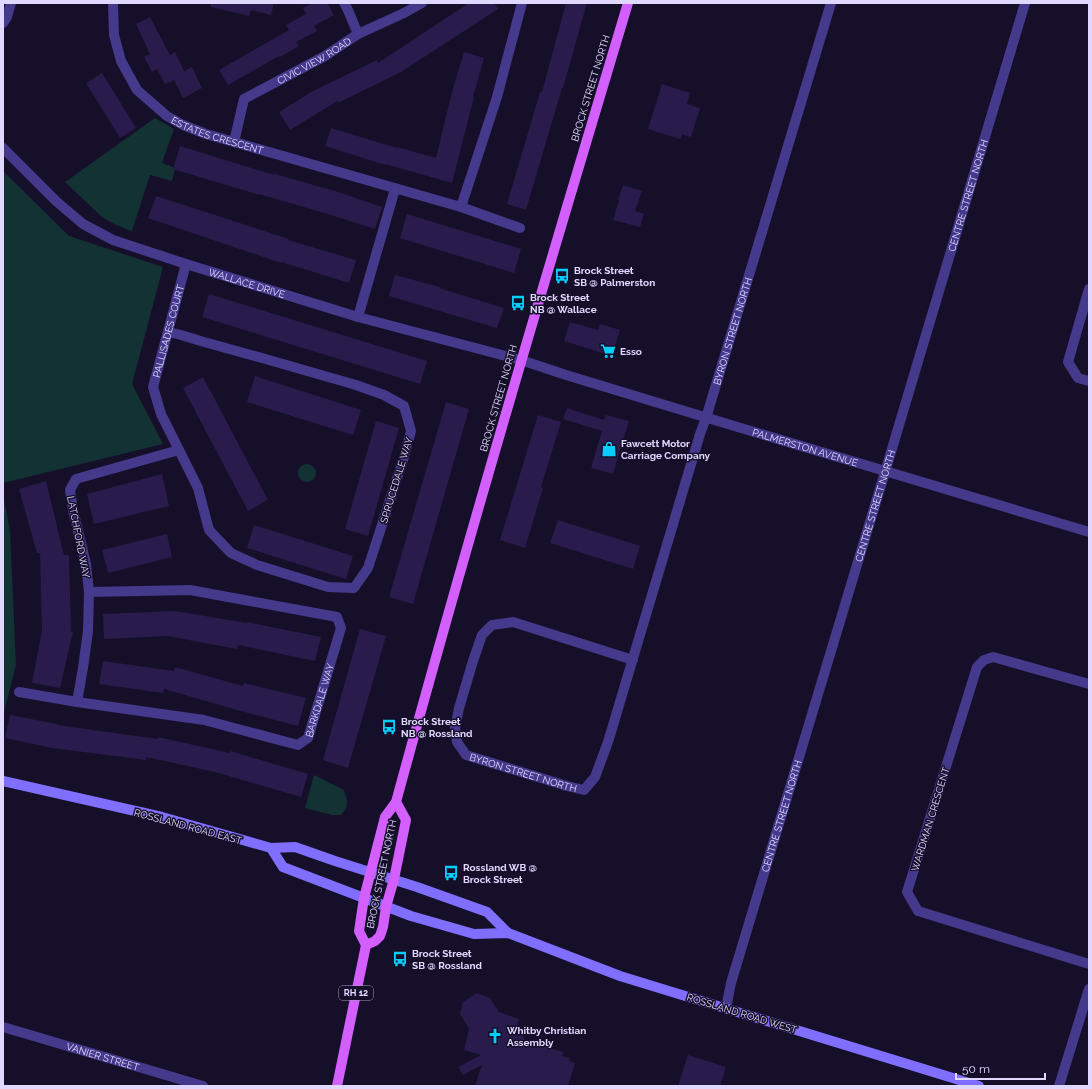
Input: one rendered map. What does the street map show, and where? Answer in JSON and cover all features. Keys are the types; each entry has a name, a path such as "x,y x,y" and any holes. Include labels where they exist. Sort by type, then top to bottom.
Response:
{"main road":[{"name":"BROCK STREET NORTH","path":"396,802 406,820 394,879 380,936 375,941 366,945 359,931 364,898 385,817 396,802 438,648 521,360 628,3"},
{"name":"ROSSLAND ROAD EAST","path":"3,781 162,817 271,848 296,847 335,861 394,879"},
{"path":"271,848 283,867 364,898"},
{"name":"ROSSLAND ROAD WEST","path":"394,879 487,912 508,933"},
{"name":"ROSSLAND ROAD WEST","path":"364,898 412,916 474,934 508,933 620,976 979,1086"},
{"name":"RH 12","path":"337,1086 366,945"}],"street":[{"path":"3,23 7,17 11,3"},
{"name":"ESTATES CRESCENT","path":"113,3 114,35 121,61 137,90 167,116 183,125 206,134 461,207 520,228"},
{"path":"344,3 358,34"},
{"name":"CIVIC VIEW ROAD","path":"234,142 244,99 325,56 358,34 422,3"},
{"path":"461,207 498,97 522,3"},
{"name":"BYRON STREET NORTH","path":"633,660 513,622 492,625 482,635 473,661 459,708 455,728 457,742 466,755 567,786 584,790 595,777 608,742 633,660 831,3"},
{"name":"CENTRE STREET NORTH","path":"726,1008 734,976 1025,3"},
{"name":"WALLACE DRIVE","path":"3,148 56,201 83,224 113,240 358,317 521,360"},
{"path":"358,317 396,189"},
{"name":"PALLISADES COURT","path":"186,264 153,386 161,414 198,488 209,530"},
{"path":"1089,289 1068,362 1078,378 1089,381"},
{"name":"SPRUCEDALE WAY","path":"168,332 356,385 384,395 404,406 411,431 368,568 354,588 328,587 257,565 230,553 209,530"},
{"name":"PALMERSTON AVENUE","path":"521,360 706,418 1089,532"},
{"name":"LATCHFORD WAY","path":"77,702 88,631 89,592 86,564 73,510 70,490 76,479 179,450"},
{"name":"BARKDALE WAY","path":"19,692 77,702 204,720 298,745 308,738 340,628 337,617 190,590 89,592"},
{"name":"WARDMAN CRESCENT","path":"1089,684 993,657 984,660 976,667 907,892 918,911 1089,964"},
{"path":"1059,1086 1089,989"},
{"name":"VANIER STREET","path":"3,1027 203,1086"}],"green space":[{"path":"155,118 174,129 162,163 175,168 172,181 150,175 132,231 116,225 102,217 65,182"},
{"path":"3,171 69,236 163,267 132,384 163,444 3,483"},
{"path":"307,464 313,467 316,473 313,479 307,482 301,479 298,473 301,467"},
{"path":"3,494 10,531 16,665 3,716"},
{"path":"314,775 344,790 347,806 341,815 332,815 305,808"}],"building":[{"path":"211,3 274,3 271,15 251,10 249,16 211,7"},
{"path":"313,3 327,3 334,15 314,26 317,31 296,42 299,46 228,85 219,70 289,30 286,25 306,14 303,8"},
{"path":"469,3 494,3 498,9 401,72 338,103 339,100 290,130 279,112 313,91 377,60 378,63"},
{"path":"566,3 587,3 526,210 507,204 540,92 542,92"},
{"path":"150,17 170,55 175,52 184,71 192,67 202,88 183,98 174,80 165,84 157,69 152,72 144,57 150,54 136,24"},
{"path":"464,52 484,58 452,183 385,165 325,146 331,128 436,158 452,92"},
{"path":"102,73 136,128 120,138 86,83"},
{"path":"662,84 690,93 687,104 700,108 691,137 682,134 680,139 648,129"},
{"path":"180,146 274,175 275,174 335,191 382,207 375,229 173,169"},
{"path":"623,185 642,191 635,211 644,214 640,227 613,220"},
{"path":"156,196 289,239 288,240 356,260 349,283 281,263 148,218"},
{"path":"407,214 521,249 514,273 400,238"},
{"path":"395,275 440,287 439,288 504,308 497,328 389,296"},
{"path":"209,294 427,361 420,384 202,317"},
{"path":"570,322 598,330 600,324 620,330 612,356 564,341"},
{"path":"255,376 361,410 353,435 247,402"},
{"path":"203,377 268,500 248,511 183,388"},
{"path":"446,402 469,409 413,604 389,597"},
{"name":"Fawcett Motor Carriage Company","path":"567,408 604,420 606,415 629,421 613,474 591,468 602,431 563,419"},
{"path":"538,415 561,422 541,487 543,488 525,548 500,540"},
{"path":"376,421 399,428 368,536 345,529"},
{"path":"162,474 169,506 94,524 87,494"},
{"path":"46,481 64,555 69,555 71,632 73,632 60,688 32,683 42,630 40,553 37,553 19,489"},
{"path":"558,520 640,546 633,569 550,543"},
{"path":"254,525 353,556 346,579 247,548"},
{"path":"167,534 172,557 108,573 102,550"},
{"path":"175,611 247,622 321,637 315,661 238,645 237,649 167,636 104,639 103,614"},
{"path":"360,629 386,636 348,768 323,760"},
{"path":"103,661 174,671 175,667 243,686 244,683 306,698 298,726 164,689 163,693 99,684"},
{"path":"10,715 57,725 158,739 158,737 230,753 230,751 308,774 301,797 215,772 146,757 146,760 52,748 5,738"},
{"name":"Whitby Christian Assembly","path":"477,993 490,998 499,1012 519,1019 517,1026 522,1027 521,1031 525,1041 563,1052 562,1056 570,1058 569,1061 575,1063 568,1086 475,1086 482,1065 463,1075 458,1067 481,1055 464,1050 469,1029 460,1014 463,1002"},
{"path":"688,1055 726,1067 720,1086 678,1086"}],"place":[{"name":"Brock Street SB @ Palmerston","path":"562,276"},
{"name":"Brock Street NB @ Wallace","path":"518,303"},
{"name":"Esso","path":"608,351"},
{"name":"Fawcett Motor Carriage Company","path":"609,449"},
{"name":"Brock Street NB @ Rossland","path":"389,727"},
{"name":"Rossland WB @ Brock Street","path":"451,873"},
{"name":"Brock Street SB @ Rossland","path":"400,959"},
{"name":"Whitby Christian Assembly","path":"495,1036"}]}
